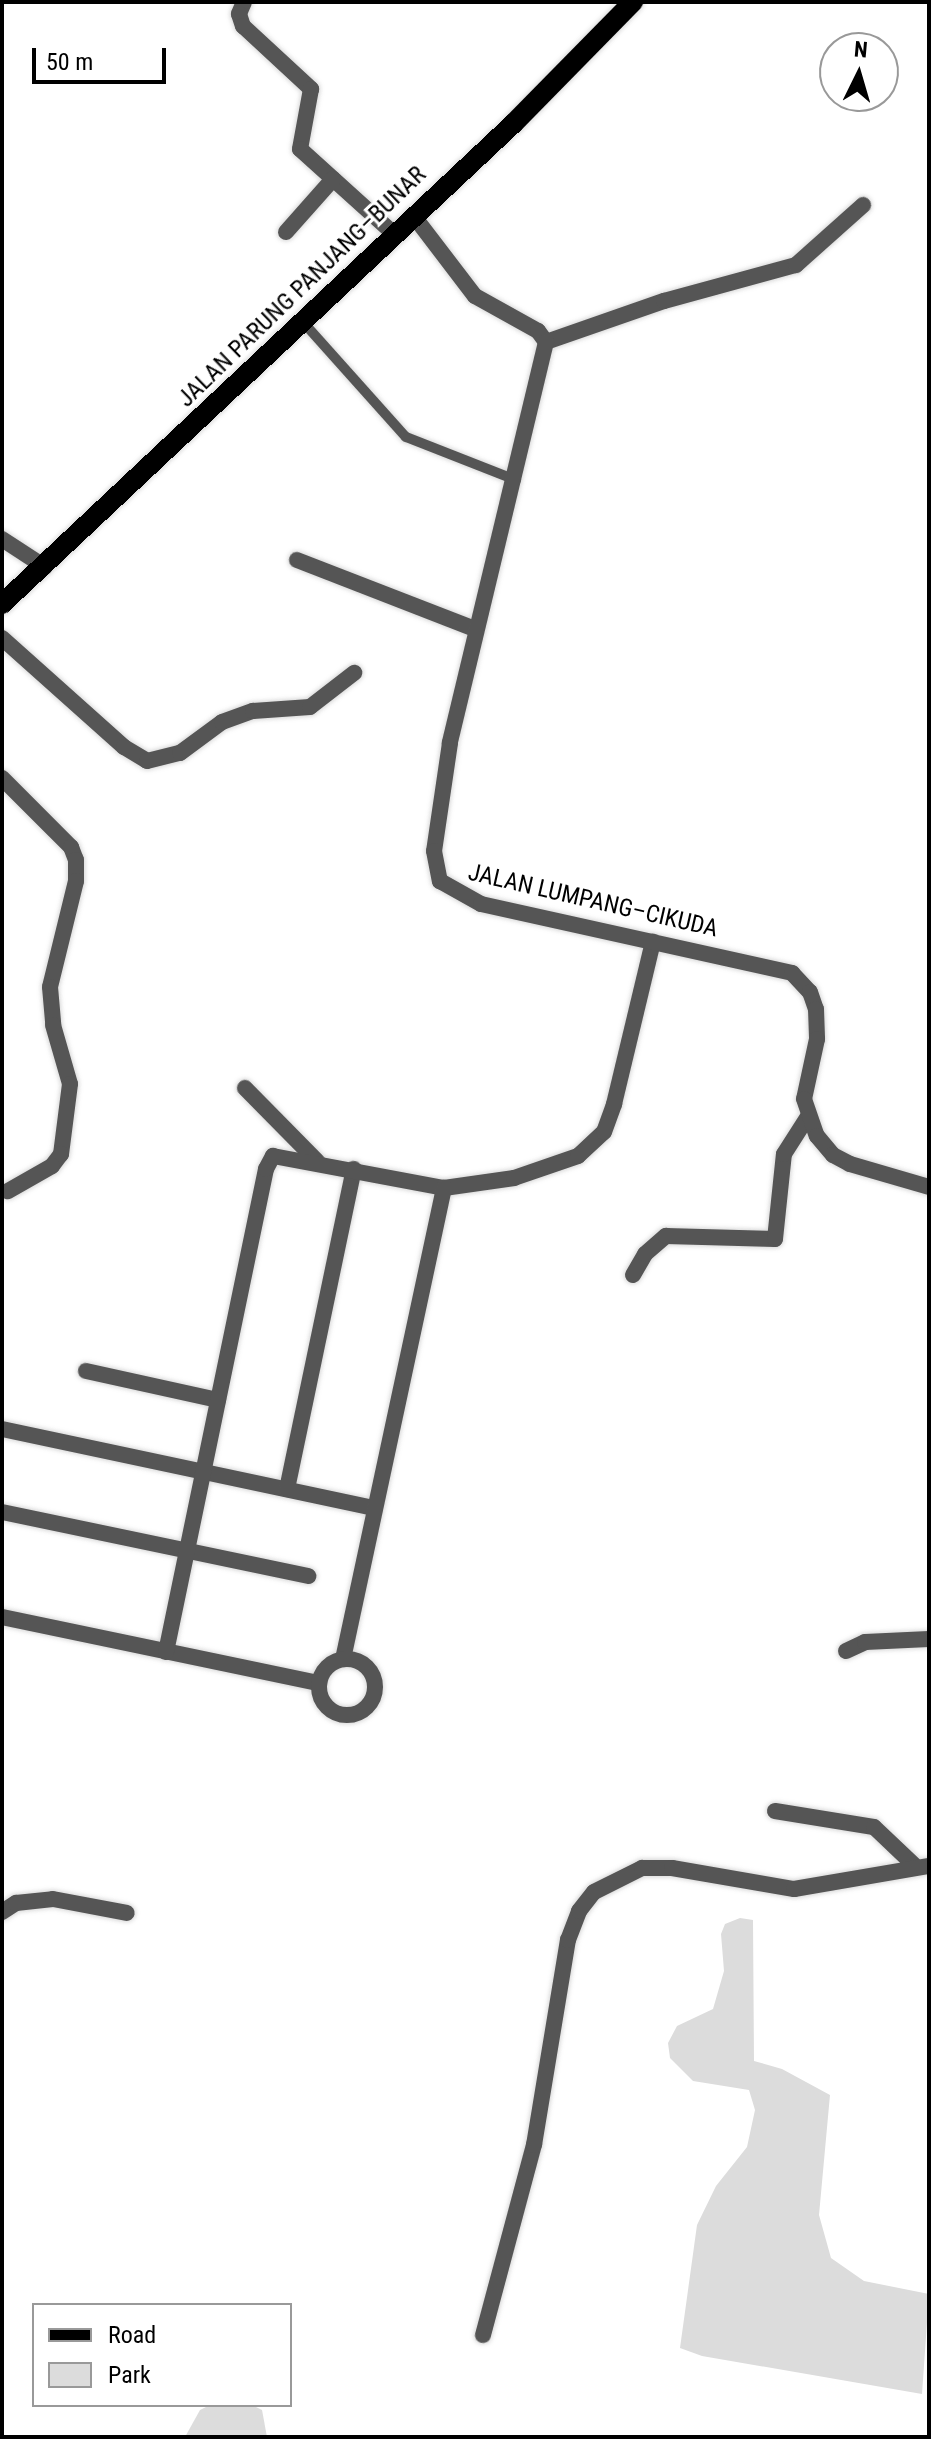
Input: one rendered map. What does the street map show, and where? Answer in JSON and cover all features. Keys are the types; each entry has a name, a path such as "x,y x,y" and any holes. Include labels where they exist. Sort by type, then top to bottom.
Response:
{"main road":[{"name":"JALAN PARUNG PANJANG–BUNAR","path":"2,604 45,567 413,215 514,123 633,2"}],"street":[{"path":"244,2 239,14 243,26 311,89 297,144 394,234"},
{"path":"286,232 333,179"},
{"path":"413,215 475,296 538,331 546,342 664,301 796,265 863,205"},
{"name":"JALAN LUMPANG–CIKUDA","path":"546,342 516,480 475,629 443,790 434,851 440,881 481,904 776,966 810,992 817,1039 804,1099 807,1118"},
{"path":"2,539 45,567"},
{"path":"297,560 475,629"},
{"path":"2,638 124,747 147,761 180,753 222,722 253,711 310,707 354,673"},
{"path":"2,778 71,847 76,860 50,987 53,1025 70,1084 64,1140 52,1166 8,1191"},
{"path":"166,1652 266,1169 273,1156 317,1161 444,1188 539,1169 578,1156 604,1132 653,942"},
{"path":"245,1088 317,1161"},
{"path":"633,1275 645,1254 666,1236 775,1239 784,1154 807,1118 833,1155 929,1187"},
{"path":"287,1489 354,1169"},
{"path":"343,1659 444,1188"},
{"path":"86,1371 218,1400"},
{"path":"2,1429 374,1508"},
{"path":"2,1512 308,1576"},
{"path":"2,1617 319,1683"},
{"path":"846,1651 865,1642 929,1639"},
{"path":"343,1659 369,1669 375,1687 369,1704 353,1714 335,1712 322,1700 319,1683 327,1667 343,1659"},
{"path":"775,1811 874,1827 921,1866"},
{"path":"483,2335 534,2145 549,2032 568,1940 579,1911 594,1892 642,1868 672,1868 794,1889 921,1866"},
{"path":"2,1912 16,1903 53,1899 127,1913"}],"lane":[{"path":"303,322 406,437 516,480"}],"green space":[{"path":"740,1918 753,1920 754,2061 782,2069 830,2095 819,2215 831,2258 864,2281 929,2294 922,2394 702,2356 680,2348 697,2225 716,2186 747,2147 755,2110 749,2090 693,2081 670,2058 668,2043 677,2026 713,2009 724,1971 721,1934 725,1924"},
{"path":"206,2407 256,2407 262,2410 267,2437 185,2437 200,2410"}]}
